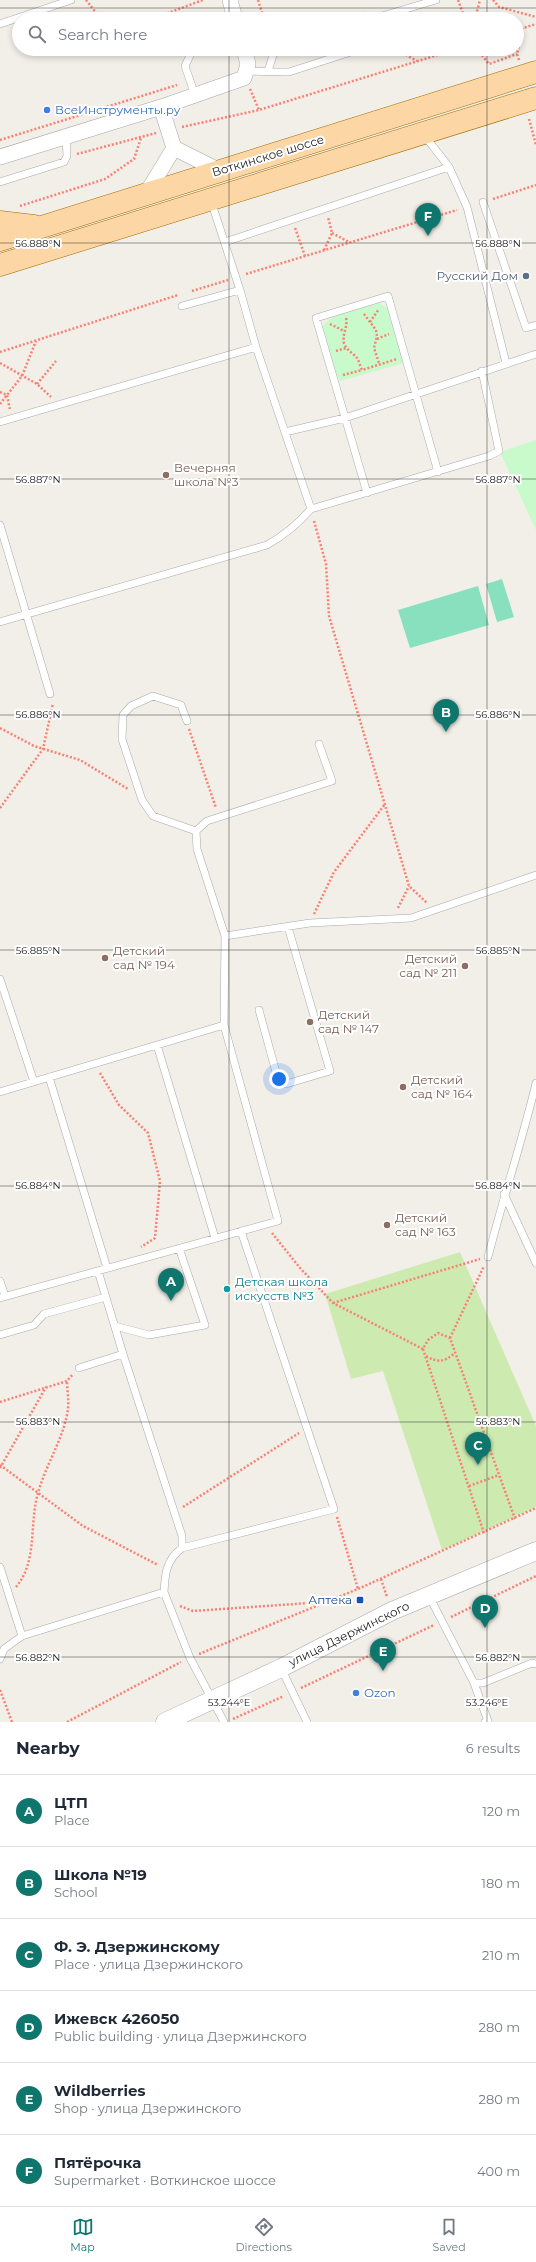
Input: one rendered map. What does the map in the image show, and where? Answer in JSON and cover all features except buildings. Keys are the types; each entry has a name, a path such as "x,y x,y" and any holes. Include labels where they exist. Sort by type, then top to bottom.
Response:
{"main road":[{"name":"Воткинское шоссе","path":"0,240 536,72"},
{"name":"Воткинское шоссе","path":"0,265 536,98"},
{"path":"6,215 41,227"},
{"path":"0,283 22,258"}],"street":[{"path":"230,0 232,12"},
{"path":"0,158 195,95 245,74 248,64 246,56"},
{"path":"161,107 174,148 220,171"},
{"path":"146,194 174,148"},
{"name":"улица Дзержинского","path":"165,1722 281,1668 392,1611 536,1552"}],"lane":[{"path":"35,12 70,0"},
{"path":"396,12 436,0"},
{"path":"0,24 12,20"},
{"path":"190,56 185,66 195,95"},
{"path":"268,71 273,56"},
{"path":"245,74 268,71 289,72 338,56"},
{"path":"423,133 449,167 467,207 506,363"},
{"path":"0,182 64,162 67,156 66,137"},
{"path":"225,242 449,167"},
{"path":"210,199 237,277 256,347 311,509"},
{"path":"483,202 526,328 536,325"},
{"path":"182,306 240,290"},
{"path":"367,492 344,418 316,318 343,308 388,296 438,472"},
{"path":"0,422 256,347"},
{"path":"285,432 344,418 536,354"},
{"path":"0,622 267,545 284,536 296,526 311,509 489,456 498,451 482,371"},
{"path":"0,525 25,614 50,694"},
{"path":"187,721 181,705 153,696 131,706 123,715 122,739 140,796 153,816 196,831"},
{"path":"196,831 207,821 332,781 319,744"},
{"path":"0,1281 2,1297 278,1221 224,1025 225,936 197,849 196,831"},
{"path":"225,936 310,923 411,918 536,875"},
{"path":"259,1010 276,1072 286,1084 330,1070 288,927"},
{"path":"0,980 34,1082"},
{"path":"0,1092 224,1025"},
{"path":"157,1045 215,1238"},
{"path":"49,1077 107,1268"},
{"path":"488,1257 504,1194 522,1142 536,1083"},
{"path":"504,1194 536,1263"},
{"path":"225,1722 212,1701 190,1658 166,1602 164,1592 166,1568 175,1553 182,1548 334,1509 241,1231"},
{"path":"114,1326 149,1335 205,1325 179,1248"},
{"path":"98,1271 114,1326 182,1536 182,1548"},
{"path":"0,1335 34,1325 44,1314 106,1297"},
{"path":"79,1368 123,1354"},
{"path":"0,1567 22,1636"},
{"path":"0,1659 4,1649 22,1636 164,1592"},
{"path":"429,1596 474,1683 488,1721 485,1722"},
{"path":"474,1683 483,1683 535,1663"},
{"path":"281,1668 307,1722"}],"path":[{"path":"86,0 95,12"},
{"path":"171,12 203,0"},
{"path":"258,0 262,12"},
{"path":"458,0 462,12"},
{"path":"477,12 480,0"},
{"path":"493,0 499,7 518,12"},
{"path":"524,14 536,17"},
{"path":"524,28 536,24"},
{"path":"408,56 417,61"},
{"path":"245,74 259,110 433,56"},
{"path":"483,56 489,64 511,56"},
{"path":"0,140 190,80"},
{"path":"6,215 105,179 134,159 141,137"},
{"path":"483,202 536,185"},
{"path":"0,352 237,277 467,207"},
{"path":"324,250 332,233 325,208"},
{"path":"292,220 305,256"},
{"path":"332,233 350,242"},
{"path":"360,304 364,318 376,330 377,336 374,348 379,363"},
{"path":"343,308 347,324 343,332 344,342 346,348 358,359 362,370"},
{"path":"0,404 22,376 36,341"},
{"path":"333,378 406,356"},
{"path":"37,384 56,361"},
{"path":"0,362 37,384 58,405"},
{"path":"0,392 7,395"},
{"path":"311,509 326,564 329,616 409,886 434,910"},
{"path":"0,808 43,749 53,704 50,694"},
{"path":"187,721 219,818"},
{"path":"0,728 43,749 80,760 140,796"},
{"path":"310,923 334,872 385,804"},
{"path":"392,920 409,886"},
{"path":"95,1064 119,1105 148,1133 160,1181 155,1238 116,1265"},
{"path":"265,1225 300,1268 333,1303 423,1349"},
{"path":"333,1303 488,1257"},
{"path":"488,1257 450,1338 515,1519"},
{"path":"450,1338 438,1333 428,1340 423,1349 484,1533"},
{"path":"425,1356 437,1362 446,1360 455,1353"},
{"path":"0,1402 67,1381 79,1368"},
{"path":"9,1595 24,1578 29,1558 38,1493 53,1458 68,1408 67,1381"},
{"path":"46,1387 1,1467 83,1526 166,1568"},
{"path":"174,1513 308,1428"},
{"path":"469,1486 499,1475"},
{"path":"67,1722 190,1658 358,1589 515,1519 536,1508"},
{"path":"334,1509 358,1589"},
{"path":"225,1722 292,1692 536,1576"},
{"path":"166,1602 193,1611 327,1601"},
{"path":"0,1690 12,1722"}],"green space":[{"path":"379,303 387,308 404,363 340,381 334,370 323,326 327,321 340,314"},
{"path":"536,440 536,530 500,452"},
{"path":"502,579 514,617 497,622 486,584"},
{"path":"478,586 489,625 410,648 398,610"},
{"path":"460,1252 536,1426 536,1507 442,1550 383,1371 351,1379 325,1294"}],"place":[{"name":"ВсеИнструменты.ру","path":"47,110"},
{"name":"Пятёрочка","path":"428,236"},
{"name":"Русский Дом","path":"526,276"},
{"name":"Вечерняя школа №3","path":"166,475"},
{"name":"Школа №19","path":"446,732"},
{"name":"Детский сад № 194","path":"105,958"},
{"name":"Детский сад № 211","path":"465,966"},
{"name":"Детский сад № 147","path":"310,1022"},
{"name":"Детский сад № 164","path":"403,1087"},
{"name":"Детский сад № 163","path":"387,1225"},
{"name":"Детская школа искусств №3","path":"227,1289"},
{"name":"ЦТП","path":"171,1301"},
{"name":"Ф. Э. Дзержинскому","path":"478,1465"},
{"name":"Аптека","path":"360,1600"},
{"name":"Ижевск 426050","path":"485,1628"},
{"name":"Wildberries","path":"383,1671"},
{"name":"Ozon","path":"356,1693"}]}
